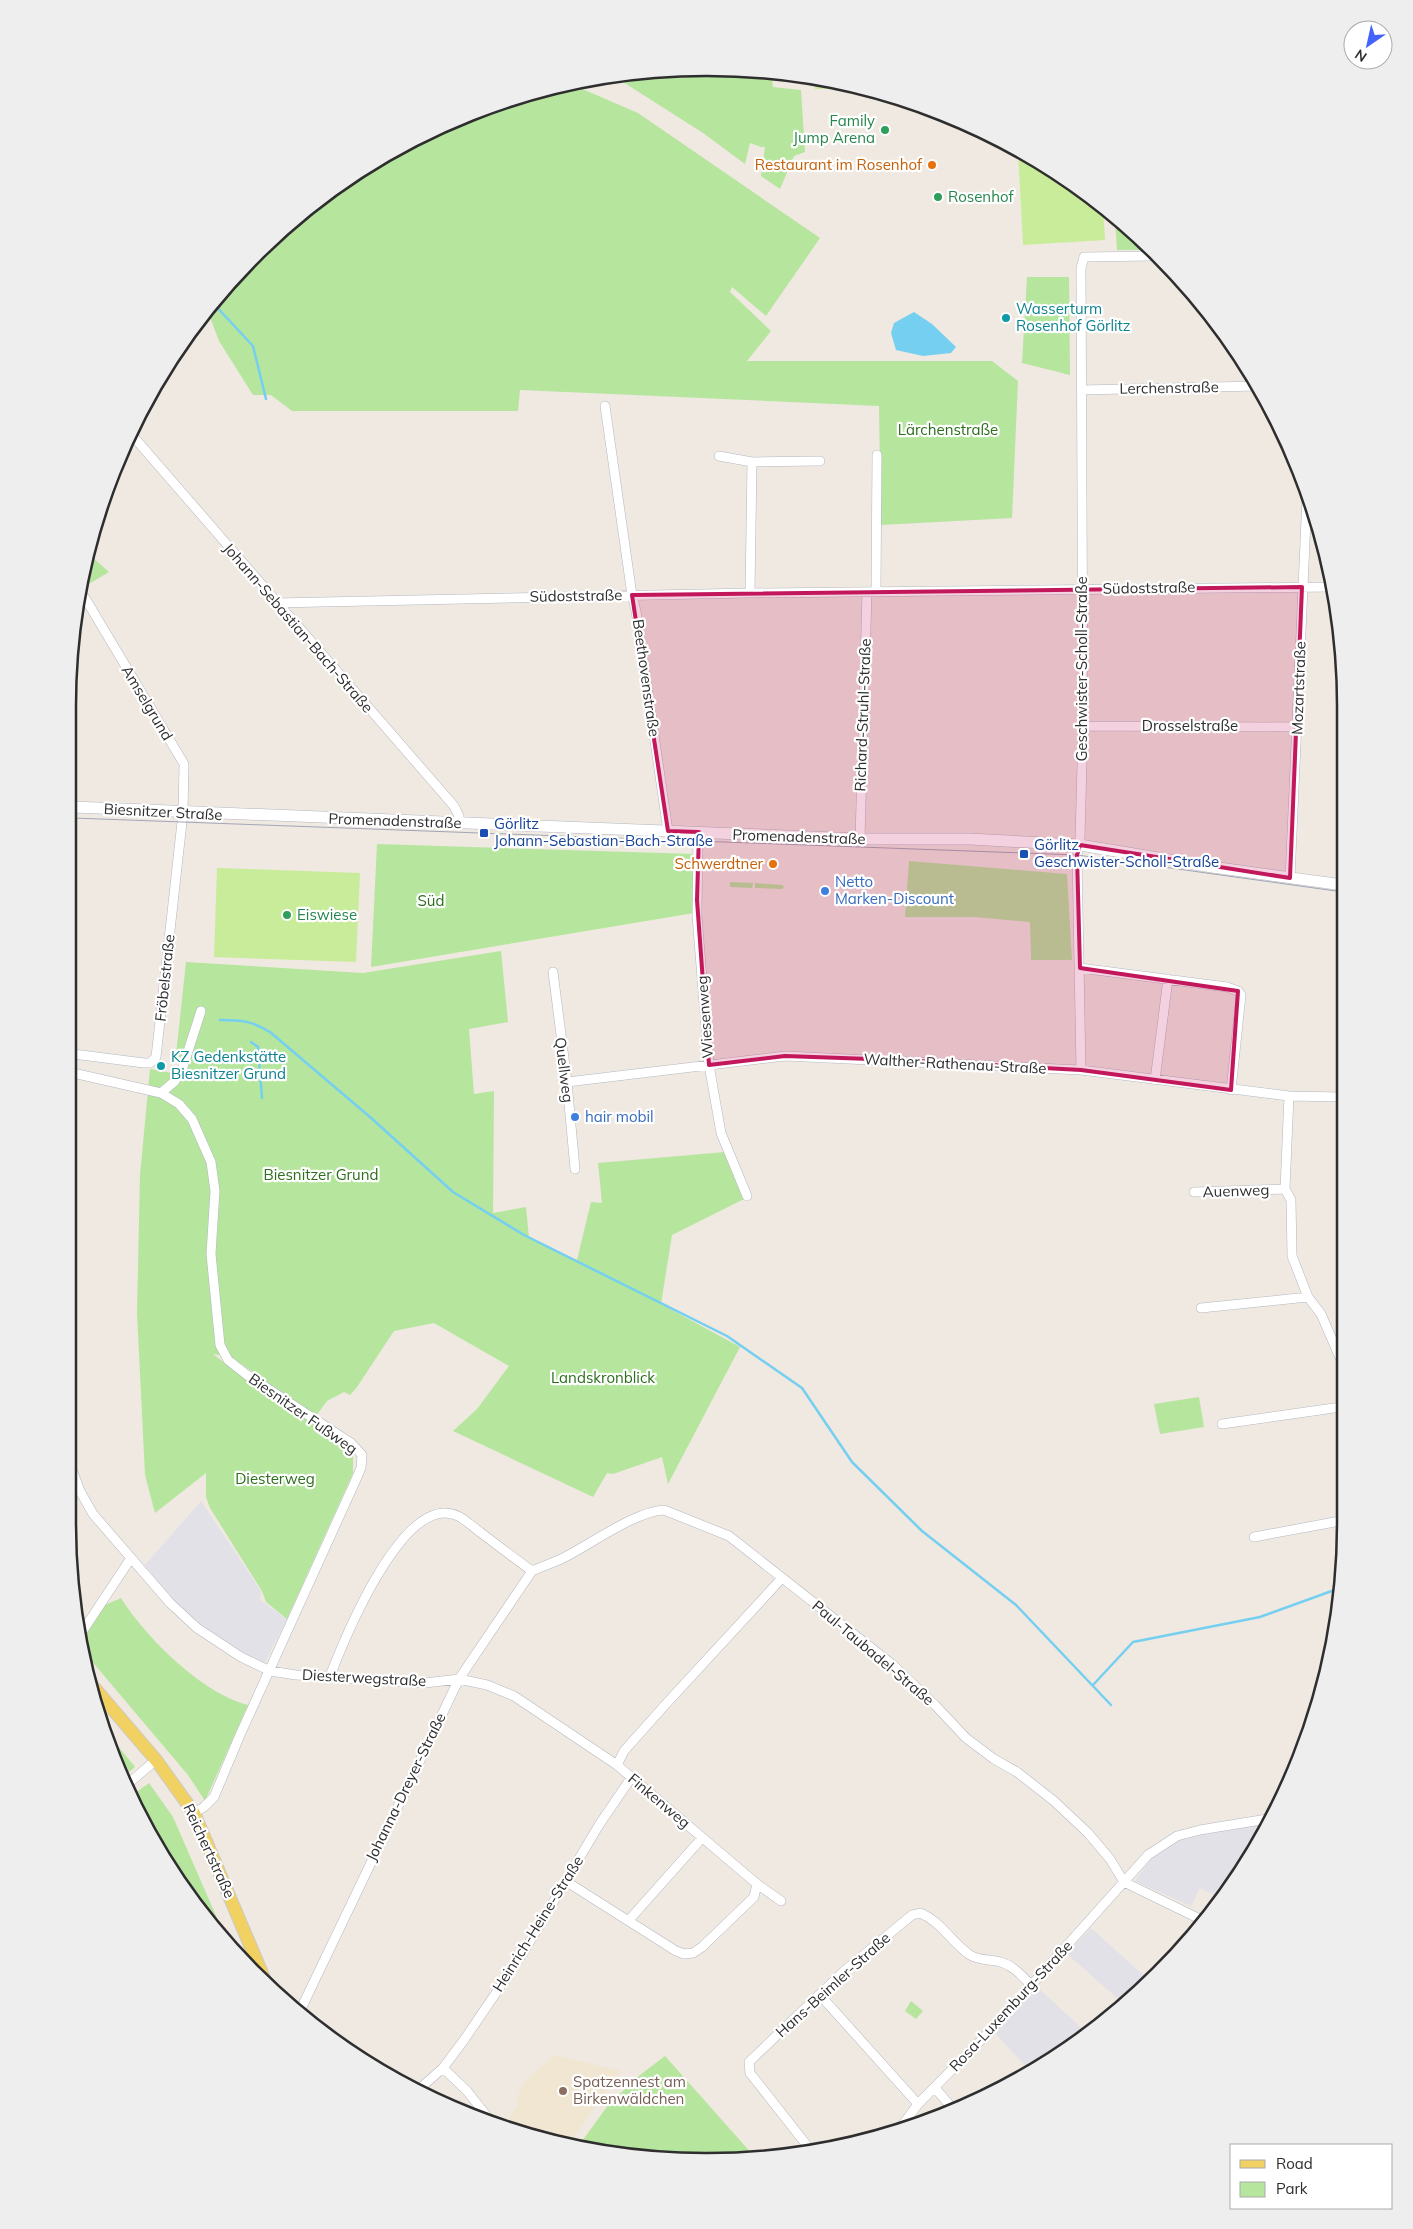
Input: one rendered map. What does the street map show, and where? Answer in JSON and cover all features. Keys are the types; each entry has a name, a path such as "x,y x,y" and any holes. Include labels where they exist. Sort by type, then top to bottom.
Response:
{"main road":[{"name":"Biesnitzer Straße","path":"76,808 253,816"},
{"name":"Promenadenstraße","path":"253,816 860,839 970,840 1080,845 1337,884"},
{"name":"Reichertstraße","path":"101,1696 156,1760 194,1813 259,1966"}],"street":[{"name":"Geschwister-Scholl-Straße","path":"1081,1070 1077,861 1080,845 1083,726 1081,268 1084,257 1147,256"},
{"name":"Lerchenstraße","path":"1082,390 1249,386"},
{"name":"Beethovenstraße","path":"605,406 668,831"},
{"name":"Johann-Sebastian-Bach-Straße","path":"136,439 275,603 454,806 459,816 459,823"},
{"path":"871,591 878,455"},
{"path":"719,456 752,462 820,461"},
{"path":"750,593 752,462"},
{"name":"Mozartstraße","path":"1290,878 1306,514"},
{"name":"Südoststraße","path":"275,603 871,591 1325,586"},
{"name":"Richard-Struhl-Straße","path":"860,839 871,591"},
{"name":"Amselgrund","path":"86,599 184,764 183,813"},
{"name":"Drosselstraße","path":"1083,726 1297,726"},
{"name":"Fröbelstraße","path":"76,1054 144,1063 154,1061 183,813"},
{"name":"Wiesenweg","path":"698,832 698,916 709,1065 721,1132 747,1196"},
{"path":"1080,968 1227,987 1238,991 1241,995 1231,1090"},
{"name":"Quellweg","path":"552,972 567,1082 575,1169"},
{"path":"1155,1080 1168,979"},
{"path":"76,1074 161,1093 175,1081 182,1070 201,1012"},
{"name":"Walther-Rathenau-Straße","path":"567,1082 786,1056 1081,1070 1288,1096 1337,1097"},
{"name":"Biesnitzer Fußweg","path":"161,1093 179,1104 192,1120 212,1162 215,1191 211,1254 220,1345 228,1360 247,1375 351,1443 362,1455 363,1462 214,1796 204,1807 194,1813"},
{"path":"1285,1189 1288,1096"},
{"name":"Auenweg","path":"1194,1192 1285,1189 1291,1200 1292,1256 1308,1297 1321,1314 1337,1351"},
{"path":"1200,1308 1308,1297"},
{"path":"1222,1424 1337,1408"},
{"name":"Diesterwegstraße","path":"76,1480 93,1514 170,1603 197,1628 242,1657 270,1671 296,1675 425,1683 459,1678 487,1685 514,1696 617,1764"},
{"name":"Paul-Taubadel-Straße","path":"532,1571 564,1557 642,1515 656,1510 664,1510 729,1536 893,1666 935,1705 966,1738 994,1759 1017,1772 1054,1801 1088,1833 1110,1859 1124,1882"},
{"path":"330,1676 364,1596 407,1535 425,1518 440,1514 458,1516 532,1571"},
{"path":"1254,1536 1337,1522"},
{"path":"85,1627 131,1558"},
{"name":"Johanna-Dreyer-Straße","path":"302,2006 459,1678 532,1571"},
{"path":"617,1764 624,1751 782,1578"},
{"path":"131,1780 156,1760"},
{"name":"Finkenweg","path":"617,1764 631,1778 757,1884 781,1901"},
{"name":"Heinrich-Heine-Straße","path":"423,2085 443,2068 523,1953 567,1882 599,1825 631,1778"},
{"name":"Rosa-Luxemburg-Straße","path":"906,2120 918,2104 992,2029 1148,1855 1177,1836 1262,1819"},
{"name":"Finkenweg","path":"629,1920 702,1838"},
{"path":"567,1882 676,1951 684,1954 693,1953 719,1932 754,1897 757,1884"},
{"path":"1124,1882 1197,1918"},
{"name":"Hans-Beimler-Straße","path":"806,2144 750,2073 749,2062 843,1972 912,1916 920,1912 929,1916 971,1955 981,1960 999,1961 1010,1965 1031,1985"},
{"path":"820,1995 918,2104"},
{"path":"443,2068 467,2091 483,2112"},
{"path":"935,2088 949,2104"}],"highlighted area":[{"path":"1302,587 1290,878 1080,845 1077,855 1080,968 1238,991 1231,1090 1081,1070 898,1060 785,1056 709,1065 697,900 699,832 668,831 632,595"}],"shaded area":[{"path":"201,1501 261,1591 260,1600 287,1619 264,1664 243,1654 203,1626 174,1601 145,1565"},
{"path":"1259,1825 1231,1873 1215,1895 1200,1888 1191,1906 1135,1881 1151,1859 1176,1841"},
{"path":"1091,1928 1144,1975 1118,1999 1067,1954"},
{"path":"1036,1986 1082,2029 1025,2066 994,2032"},
{"name":"Spatzennest am Birkenwäldchen","path":"555,2055 621,2071 573,2138 508,2120 519,2102 516,2100 524,2082"}],"green space":[{"path":"706,76 772,80 773,87 801,90 805,152 794,156 780,189 761,176 765,147 750,143 745,164 703,133 623,82"},
{"path":"815,86 832,89 815,89"},
{"name":"Lärchenstraße","path":"581,89 638,113 820,238 766,316 732,287 730,292 771,331 747,361 992,361 1018,381 1012,518 881,525 879,406 520,390 518,411 292,411 271,395 253,395 219,341 210,318 233,291 291,233 356,182 428,141 465,124 543,98"},
{"path":"1018,159 1057,182 1104,218 1105,240 1023,245"},
{"path":"1116,228 1140,250 1117,250"},
{"path":"1027,277 1069,277 1070,375 1022,363"},
{"path":"94,559 109,572 88,584"},
{"name":"Süd","path":"377,844 694,854 694,913 371,967"},
{"path":"909,861 1067,874 1072,960 1031,960 1030,922 975,917 905,917"},
{"name":"Eiswiese","path":"217,868 360,873 356,962 214,957"},
{"path":"730,882 753,883 752,888 730,887"},
{"path":"755,883 782,885 784,887 782,889 755,888"},
{"name":"Biesnitzer Grund","path":"501,951 508,1022 469,1029 474,1094 494,1091 493,1213 526,1207 529,1238 577,1260 591,1202 602,1203 598,1163 725,1152 744,1199 672,1235 661,1304 740,1347 668,1484 662,1457 613,1474 607,1473 593,1497 453,1431 477,1409 509,1366 434,1323 394,1331 350,1395 344,1392 327,1401 316,1416 231,1357 213,1354 239,1374 345,1441 353,1452 353,1473 287,1619 266,1602 262,1591 210,1508 206,1497 206,1473 155,1513 145,1475 137,1313 140,1175 150,1069 182,1075 187,1061 176,1055 186,962 363,973"},
{"path":"1199,1397 1204,1427 1160,1434 1154,1404"},
{"path":"121,1598 160,1647 194,1677 230,1699 248,1705 205,1801 188,1775 92,1661 86,1633 105,1605"},
{"path":"117,1745 135,1767 128,1773"},
{"path":"149,1783 173,1817 218,1920 182,1873 137,1792"},
{"path":"911,2001 923,2011 916,2019 905,2011"},
{"path":"665,2056 749,2151 706,2153 665,2151 582,2141 609,2104 640,2075"}],"water":[{"path":"914,312 932,324 956,347 951,353 923,356 896,350 891,333 894,323"}],"waterway":[{"path":"218,309 253,346 266,399"},
{"path":"220,1020 246,1022 258,1025 270,1032 370,1117 453,1192 524,1235 727,1336 802,1388 852,1462 922,1531 1016,1605 1111,1705"},
{"path":"251,1042 258,1047 262,1098"},
{"path":"1093,1685 1133,1642 1260,1617 1332,1591"}],"tram line":[{"path":"76,818 1077,855 1337,891"}],"place":[{"name":"Family Jump Arena","path":"885,130"},
{"name":"Restaurant im Rosenhof","path":"932,165"},
{"name":"Rosenhof","path":"938,197"},
{"name":"Wasserturm Rosenhof Görlitz","path":"1006,318"},
{"name":"Görlitz Johann-Sebastian-Bach-Straße","path":"484,833"},
{"name":"Görlitz Geschwister-Scholl-Straße","path":"1024,854"},
{"name":"Schwerdtner","path":"773,864"},
{"name":"Netto Marken-Discount","path":"825,891"},
{"name":"Eiswiese","path":"287,915"},
{"name":"KZ Gedenkstätte Biesnitzer Grund","path":"161,1066"},
{"name":"hair mobil","path":"575,1117"},
{"name":"Spatzennest am Birkenwäldchen","path":"563,2091"}],"park label":[{"name":"Landskronblick","path":"603,1378"},
{"name":"Diesterweg","path":"275,1479"}]}
